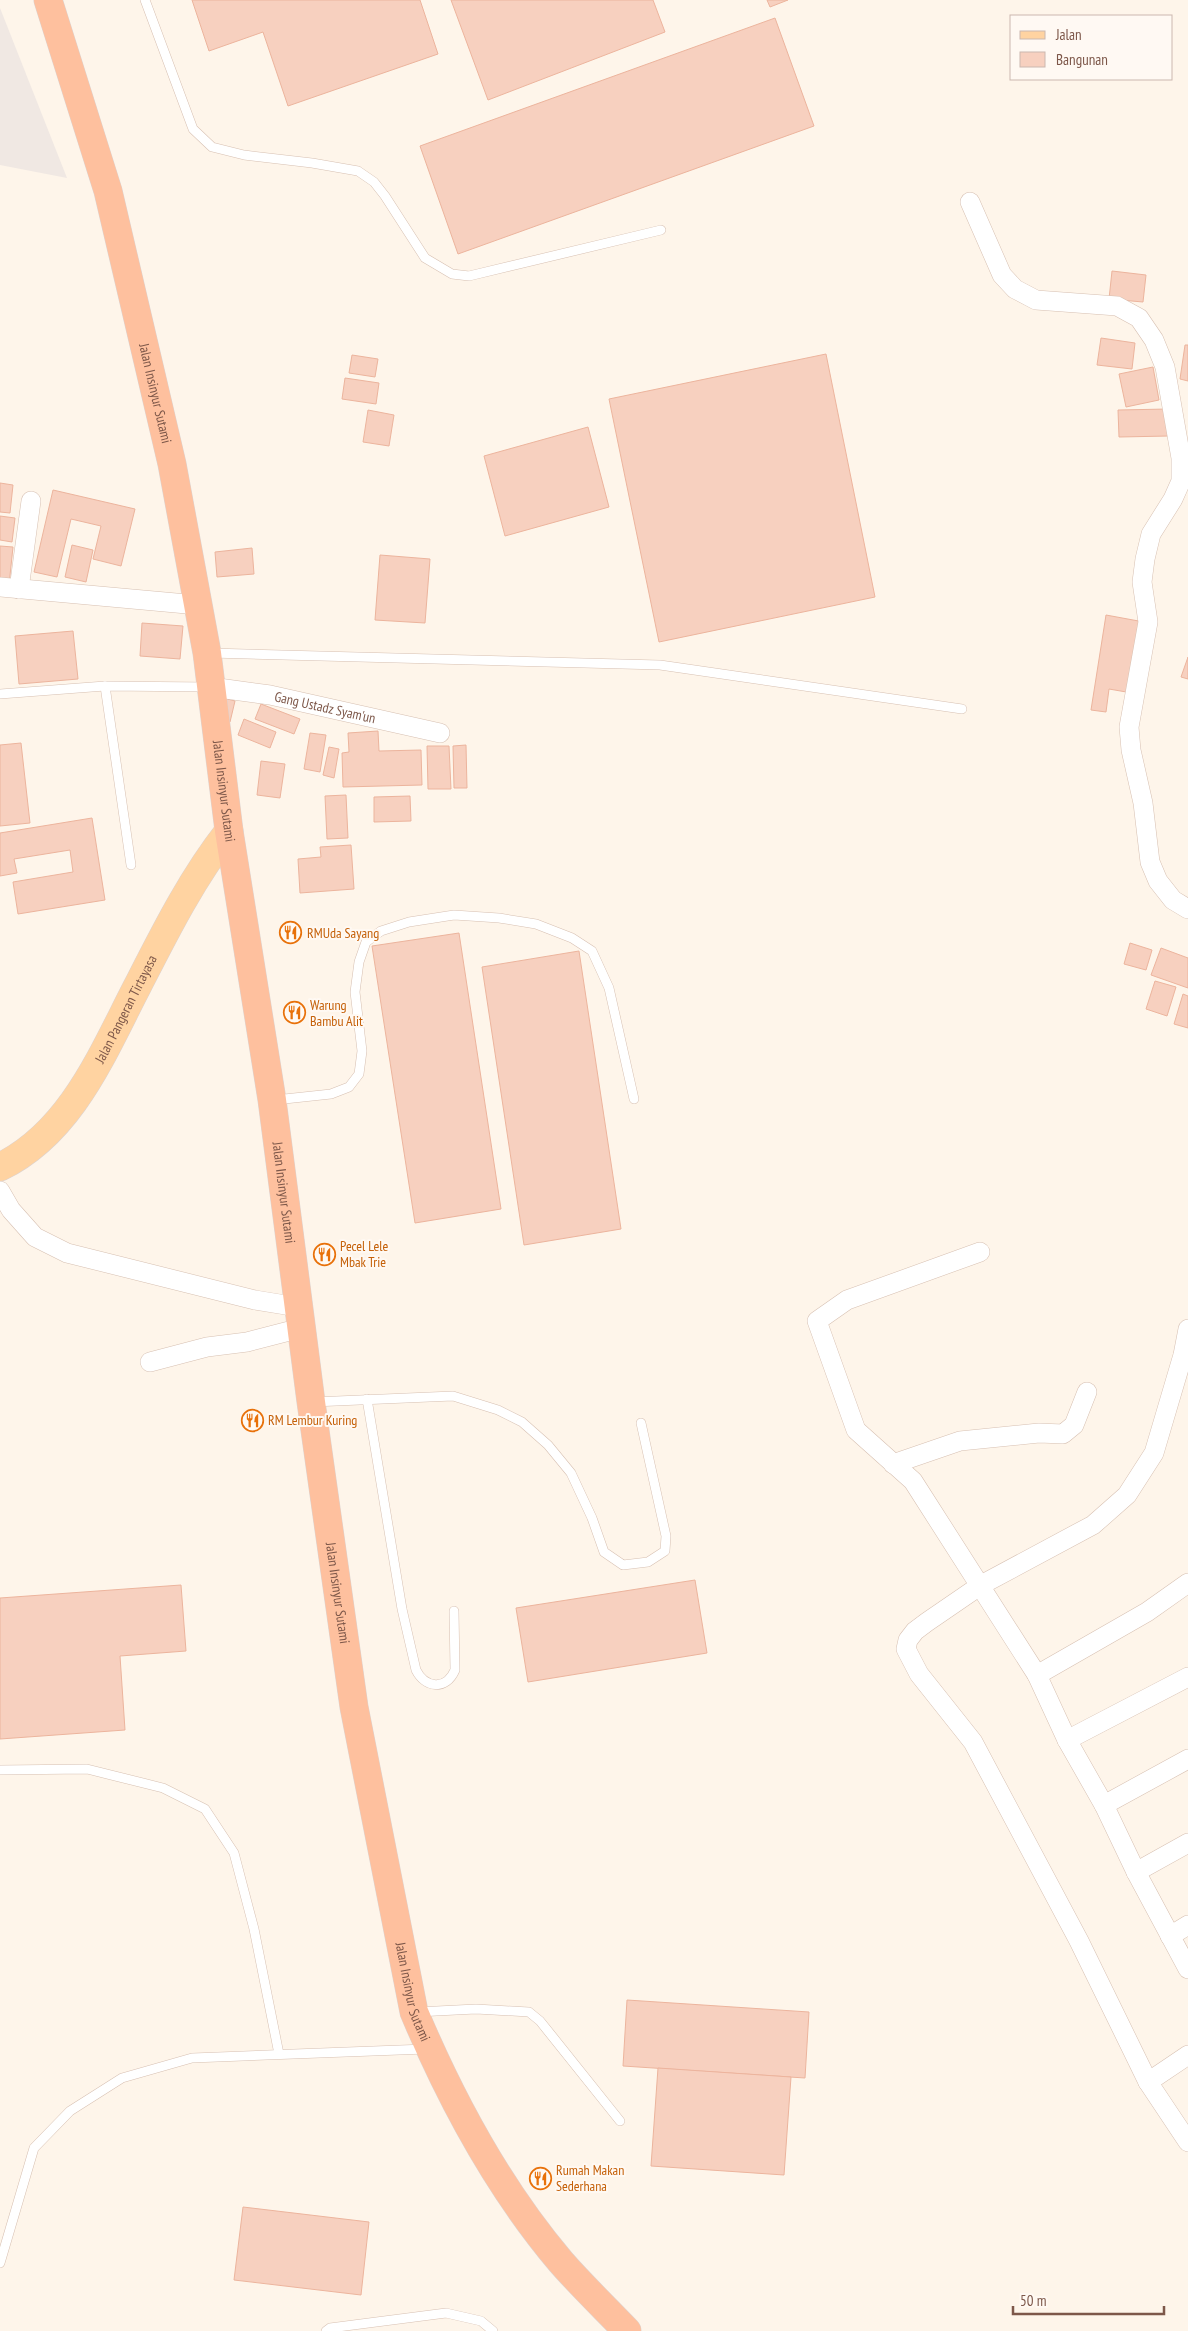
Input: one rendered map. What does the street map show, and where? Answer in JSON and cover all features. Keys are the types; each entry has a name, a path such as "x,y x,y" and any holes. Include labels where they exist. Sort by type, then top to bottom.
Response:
{"highway":[{"name":"Jalan Insinyur Sutami","path":"48,0 108,191 172,464 207,653 229,831 272,1100 299,1317 354,1707 414,2012 430,2048 503,2185 561,2262 627,2331"}],"main road":[{"name":"Jalan Pangeran Tirtayasa","path":"0,1167 19,1158 40,1141 60,1119 88,1080 116,1030 190,885 229,831"}],"street":[{"path":"970,202 1002,274 1014,289 1036,300 1117,306 1139,318 1154,340 1165,367 1181,458 1181,481 1173,499 1151,534 1145,558 1142,582 1148,622 1128,727 1143,803 1150,862 1158,881 1173,900 1188,909"},
{"path":"19,588 31,501"},
{"path":"0,587 198,605"},
{"name":"Gang Ustadz Syam'un","path":"211,687 270,695 440,733"},
{"path":"0,1191 11,1210 35,1238 67,1253 255,1300 299,1317"},
{"path":"980,1252 846,1300 817,1321 856,1430 913,1482 981,1585 1037,1675 1067,1740 1104,1806 1136,1872 1188,1969"},
{"path":"150,1362 207,1347 247,1342 299,1317"},
{"path":"1188,1328 1183,1355 1154,1453 1127,1495 1093,1525 981,1585 915,1631 908,1640 906,1649 919,1674 972,1742 1079,1941 1148,2082 1188,2142"},
{"path":"893,1464 960,1441 1039,1434 1063,1434 1074,1425 1087,1392"},
{"path":"1037,1675 1147,1612 1188,1583"},
{"path":"1067,1740 1188,1677"},
{"path":"1104,1806 1188,1759"},
{"path":"1136,1872 1188,1843"},
{"path":"1170,1936 1188,1925"},
{"path":"1148,2082 1188,2055"}],"lane":[{"path":"145,0 193,129 212,147 244,156 312,163 358,171 374,182 385,196 425,258 452,274 469,276 661,230"},
{"path":"207,653 660,665 962,709"},
{"path":"106,686 131,865"},
{"path":"0,694 106,686 211,687"},
{"path":"272,1100 331,1094 350,1087 359,1074 362,1051 356,992 359,962 366,942 381,930 410,922 454,915 499,918 536,924 572,938 592,951 609,988 634,1099"},
{"path":"311,1402 453,1396 498,1410 522,1422 548,1446 571,1473 592,1518 604,1552 623,1565 648,1562 665,1551 666,1536 641,1423"},
{"path":"367,1399 402,1609 416,1670 420,1679 428,1684 436,1686 445,1684 452,1678 455,1670 454,1611"},
{"path":"0,1770 87,1769 163,1788 205,1809 234,1853 254,1929 279,2054"},
{"path":"414,2012 476,2009 530,2012 540,2021 620,2121"},
{"path":"0,2263 34,2148 70,2111 122,2078 192,2058 430,2048"},
{"path":"326,2331 330,2328 446,2313 481,2321 493,2331"}],"shaded area":[{"path":"0,8 67,178 0,165"}],"building":[{"path":"192,0 420,0 438,54 288,106 263,32 209,51"},
{"path":"451,0 653,0 665,32 488,100"},
{"path":"767,0 788,0 770,7"},
{"path":"775,18 814,126 458,254 420,146"},
{"path":"1112,271 1146,275 1143,302 1109,299"},
{"path":"1101,338 1135,343 1132,369 1097,365"},
{"path":"1185,345 1188,345 1188,381 1180,379"},
{"path":"826,354 875,597 659,642 609,399"},
{"path":"352,355 378,359 375,377 349,373"},
{"path":"1153,367 1159,400 1126,407 1119,374"},
{"path":"345,378 379,383 376,404 342,399"},
{"path":"1168,409 1169,436 1119,437 1118,410"},
{"path":"368,410 394,415 389,446 363,442"},
{"path":"588,427 609,507 505,536 484,456"},
{"path":"0,483 13,485 10,513 0,512"},
{"path":"53,490 135,509 121,566 93,559 101,526 71,519 57,577 34,572"},
{"path":"0,516 15,518 12,542 0,540"},
{"path":"72,545 93,550 86,582 65,577"},
{"path":"0,546 13,547 9,585 0,584"},
{"path":"252,548 254,574 217,577 215,552"},
{"path":"380,555 430,559 425,623 375,620"},
{"path":"1106,615 1144,622 1132,693 1109,689 1106,712 1091,710"},
{"path":"142,623 183,626 180,659 140,656"},
{"path":"73,631 78,679 19,684 15,636"},
{"path":"1188,657 1188,679 1181,677"},
{"path":"224,698 235,701 230,722 219,719"},
{"path":"261,704 300,719 294,734 255,719"},
{"path":"244,719 276,732 270,748 238,735"},
{"path":"378,731 379,751 421,750 422,785 343,787 342,753 349,752 348,733"},
{"path":"310,733 326,735 320,772 304,769"},
{"path":"21,743 30,823 0,826 0,745"},
{"path":"466,745 467,788 454,788 453,746"},
{"path":"427,746 449,746 451,789 428,789"},
{"path":"329,747 339,749 334,778 323,775"},
{"path":"261,761 285,764 280,798 257,795"},
{"path":"346,795 348,838 327,839 325,796"},
{"path":"410,796 411,821 374,822 374,797"},
{"path":"92,818 105,900 18,914 13,882 73,872 70,850 14,859 17,873 0,876 0,833"},
{"path":"351,845 354,889 300,893 298,859 321,857 320,847"},
{"path":"459,933 501,1209 415,1223 372,946"},
{"path":"1130,943 1152,950 1146,970 1124,964"},
{"path":"1161,948 1188,958 1188,988 1151,975"},
{"path":"579,951 621,1229 524,1245 482,967"},
{"path":"1155,981 1176,987 1167,1016 1146,1009"},
{"path":"1183,994 1188,996 1188,1028 1174,1024"},
{"path":"695,1580 707,1653 528,1682 516,1608"},
{"path":"181,1585 186,1651 120,1656 125,1730 0,1739 0,1598"},
{"path":"627,2000 809,2012 805,2078 623,2066"},
{"path":"658,2068 791,2077 784,2175 651,2166"},
{"path":"243,2207 369,2222 361,2295 234,2280"}],"place":[{"name":"RMUda Sayang","path":"291,933"},
{"name":"Warung Bambu Alit","path":"294,1013"},
{"name":"Pecel Lele Mbak Trie","path":"324,1254"},
{"name":"RM Lembur Kuring","path":"252,1420"},
{"name":"Rumah Makan Sederhana","path":"540,2178"}]}
